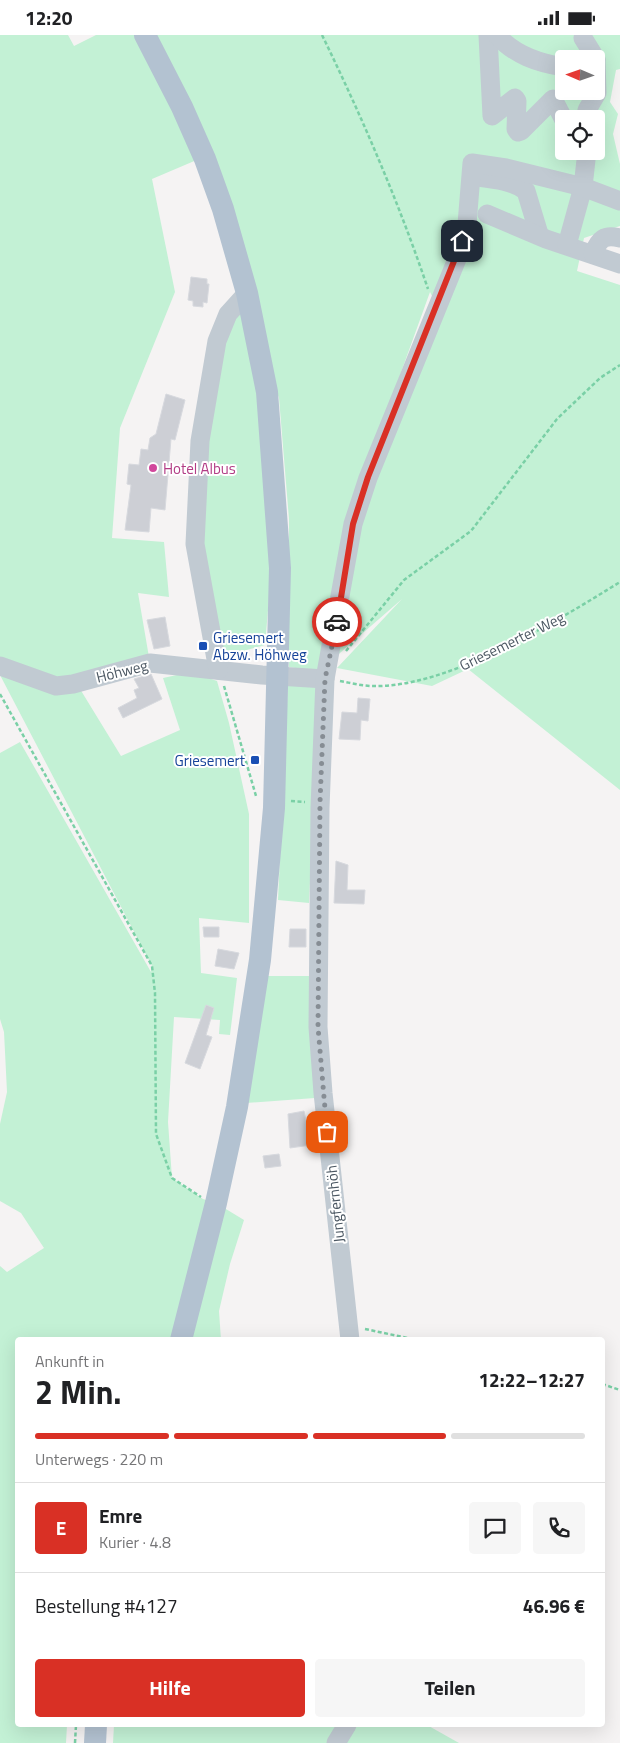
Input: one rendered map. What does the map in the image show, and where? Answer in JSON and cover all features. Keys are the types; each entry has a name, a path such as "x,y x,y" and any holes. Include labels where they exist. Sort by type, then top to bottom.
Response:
{"main road":[{"path":"145,35 182,107 205,159 223,209 247,293 267,392 280,568 274,808 260,960 237,1107 216,1203 183,1337"},
{"path":"95,1743 96,1727"}],"street":[{"path":"488,35 490,123 520,91 517,101 516,139 556,93 561,110"},
{"path":"497,35 509,48 520,54 555,64"},
{"path":"583,36 584,50"},
{"path":"583,36 591,50"},
{"path":"567,245 583,187 586,160"},
{"path":"472,169 506,168 583,187 620,201"},
{"path":"472,169 521,187 526,191 538,235"},
{"name":"Jungfernhöh","path":"349,1333 323,1093 318,1027 320,808 325,679 353,524 368,477 457,259 467,224 472,169"},
{"path":"487,214 538,235 620,264"},
{"path":"593,254 600,240 606,236 620,238"},
{"path":"218,670 196,544 200,441 217,341 228,314 247,293"},
{"name":"Höhweg","path":"0,666 56,687 150,663 278,676"},
{"path":"278,676 325,679"},
{"path":"336,1743 346,1727"}],"path":[{"path":"322,35 364,127 414,249 435,312"},
{"path":"341,657 404,580 471,531 557,419 600,378 620,365"},
{"name":"Griesemerter Weg","path":"325,679 373,687 404,684 456,669 510,644 620,582"},
{"path":"218,670 239,733 257,798"},
{"path":"0,694 152,966 155,993 156,1134 172,1177 203,1199 205,1190"},
{"path":"349,1333 388,1337"},
{"path":"605,1385 620,1390"},
{"path":"75,1743 76,1727"}],"green space":[{"path":"0,35 68,35 74,46 96,35 137,35 199,159 152,179 175,292 120,428 112,538 164,542 169,597 138,593 150,663 80,689 121,756 180,730 163,678 191,672 217,681 229,723 249,814 249,923 199,918 201,973 237,978 230,1035 219,1034 220,1020 174,1017 168,1122 172,1178 203,1199 216,1203 244,1220 230,1264 219,1311 221,1337 15,1337 15,1727 67,1727 66,1743 0,1743 0,1266 7,1272 44,1248 21,1213 0,1201 0,1124 7,1092 4,1032 0,1019 0,753 20,742 151,972 152,966 0,675"},
{"path":"154,35 620,35 620,69 616,70 610,102 618,114 613,134 620,164 620,226 584,238 577,271 620,285 620,790 468,669 432,686 337,668 402,599 325,666 354,524 436,304 430,292 348,519 321,672 289,667 289,519 279,398"},
{"path":"247,293 276,517 265,645 224,656 195,544 217,341"},
{"path":"288,683 319,686 309,903 278,900"},
{"path":"265,976 313,976 315,1098 246,1103"},
{"path":"114,1727 339,1727 328,1743 113,1743"},
{"path":"355,1727 431,1727 459,1743 343,1743"}],"building":[{"path":"191,277 207,279 207,284 209,284 207,303 203,302 203,307 193,306 193,301 188,300"},
{"path":"166,394 185,400 175,440 171,439 165,510 151,508 149,532 125,530 131,485 127,484 129,464 139,465 141,449 148,450 150,438 156,434"},
{"path":"165,617 170,646 154,649 147,620"},
{"path":"151,674 162,699 123,718 118,708 137,698 134,690 139,688 134,679"},
{"path":"358,698 370,699 368,721 361,720 360,740 339,739 342,712 357,713"},
{"path":"336,861 348,865 347,890 365,890 364,904 334,903"},
{"path":"203,927 219,927 219,937 204,937"},
{"path":"290,929 306,929 306,947 289,947"},
{"path":"218,949 239,953 234,969 215,966"},
{"path":"206,1005 214,1008 206,1035 212,1037 200,1069 185,1063"},
{"path":"304,1111 311,1145 290,1148 288,1114"},
{"path":"279,1154 281,1166 265,1168 263,1156"}],"way so far":[{"path":"327,1132 318,1027 320,802 325,679 337,622"}],"place":[{"name":"Hotel Albus","path":"153,468"},
{"name":"Griesemert Abzw. Höhweg","path":"203,646"},
{"name":"Griesemert","path":"255,760"}],"route":[{"path":"337,622 353,524 368,477 457,259 462,241"}]}
